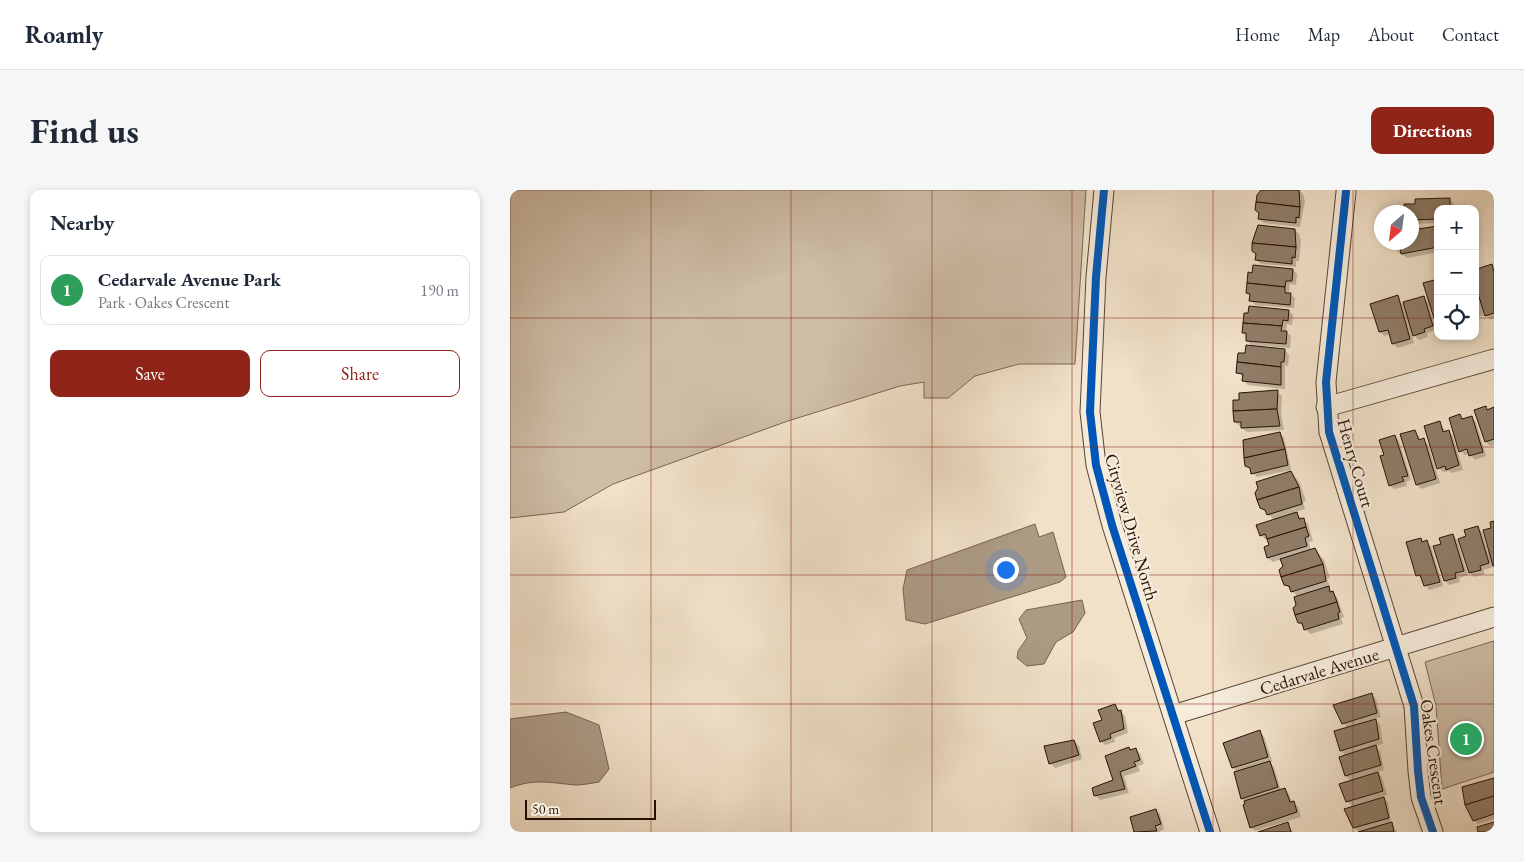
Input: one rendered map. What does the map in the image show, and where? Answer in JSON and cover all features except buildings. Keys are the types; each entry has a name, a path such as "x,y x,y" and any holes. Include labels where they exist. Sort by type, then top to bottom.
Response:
{"street":[{"name":"Cityview Drive North","path":"1104,190 1096,277 1090,412 1096,465 1112,525 1210,832"},
{"name":"Henry Court","path":"1346,192 1326,382 1326,408 1329,432 1337,460 1398,647"},
{"path":"1326,408 1494,359"},
{"name":"Cedarvale Avenue","path":"1173,715 1494,617"},
{"name":"Oakes Crescent","path":"1398,647 1414,706 1418,771 1422,797 1433,832"}],"shaded area":[{"path":"510,190 1086,190 1075,364 1019,364 975,376 948,398 924,398 924,382 900,386 788,421 613,484 564,512 510,518"},
{"path":"1035,524 1039,537 1053,532 1066,577 1060,582 925,624 906,620 903,589 907,570"},
{"path":"1082,600 1085,613 1073,632 1056,642 1044,664 1027,666 1017,658 1018,651 1027,638 1019,619 1026,610"},
{"path":"1494,641 1494,772 1442,789 1436,706 1425,662"},
{"path":"566,712 599,725 609,769 599,782 576,785 535,782 510,788 510,719"}],"cycle path":[{"path":"1104,190 1096,277 1090,412 1096,465 1112,525 1210,832"},
{"path":"1346,192 1326,382 1329,432 1414,706 1421,797 1433,832"}],"place":[{"name":"Cedarvale Avenue Park","path":"1466,739"}]}
